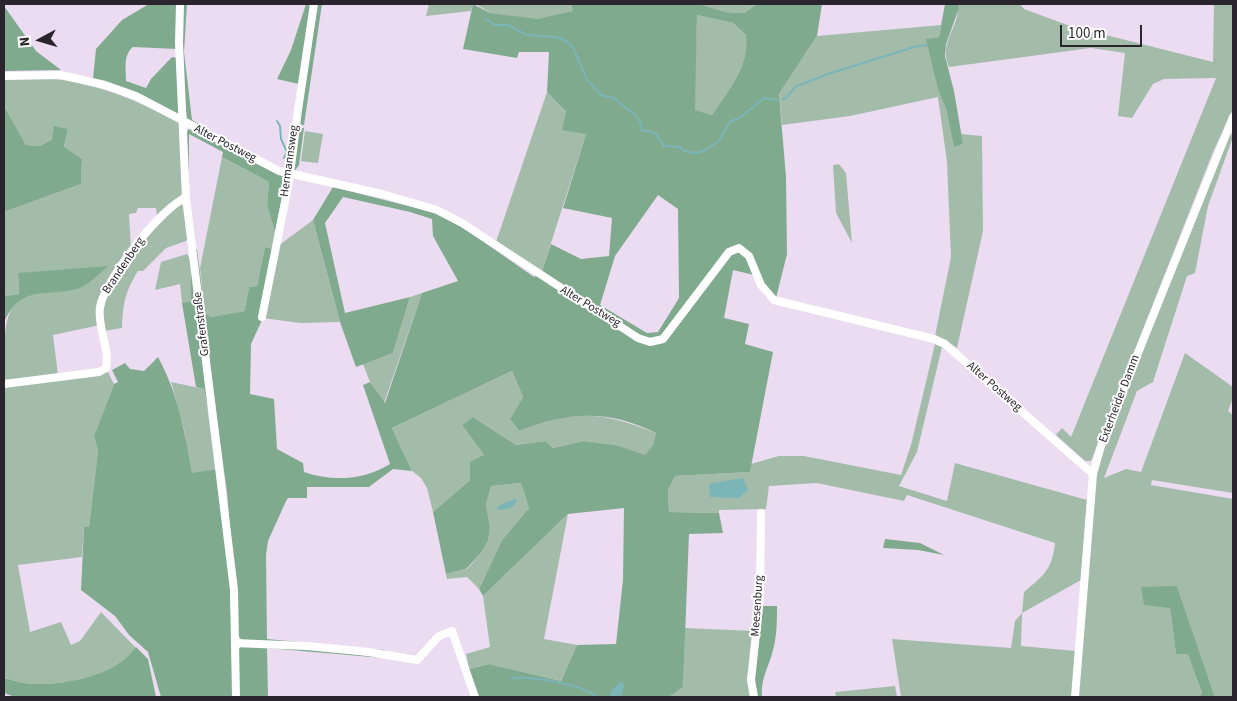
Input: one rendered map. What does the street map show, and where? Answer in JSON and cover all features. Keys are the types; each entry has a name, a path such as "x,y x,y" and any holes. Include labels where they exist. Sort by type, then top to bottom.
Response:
{"street":[{"name":"Grafenstraße","path":"180,4 186,198 234,590 236,697"},
{"name":"Hermannsweg","path":"262,317 289,174 314,4"},
{"name":"Alter Postweg","path":"4,76 61,76 105,85 136,96 278,171 382,194 437,210 462,223 540,276 622,326 638,338 650,342 663,339 729,252 739,248 749,256 761,285 774,300 934,339 945,344 1093,474"},
{"name":"Exterheider Damm","path":"1074,697 1093,474 1101,446 1119,399 1233,117"},
{"name":"Brandenberg","path":"4,384 99,372 106,368 100,317 102,298 135,246 154,223 179,200 186,198"},
{"name":"Meesenburg","path":"754,697 751,680 760,597 761,513"},
{"path":"235,643 307,646 369,652 417,660 439,636 452,631 474,697"}],"shaded area":[{"path":"149,4 179,4 177,49 133,47 126,58 126,81 146,88 151,79 172,57 177,58 179,116 93,79 96,49 122,20"},
{"path":"183,4 187,4 184,52 192,120 218,136 187,120 181,59"},
{"path":"306,4 312,7 299,84 277,79 291,50"},
{"path":"316,4 322,4 304,125 299,124"},
{"path":"429,4 473,4 471,11 426,16"},
{"path":"473,4 490,13 538,19 573,11 571,4 700,4 725,12 744,13 757,4 822,4 817,36 779,94 786,177 787,254 776,298 765,296 754,275 733,270 724,318 749,324 745,344 773,352 750,472 675,476 668,490 669,512 719,513 723,533 689,534 683,687 669,697 483,697 476,695 467,672 469,669 489,664 561,681 577,645 616,644 623,580 624,508 568,514 483,596 479,589 502,540 529,508 521,483 491,486 486,505 490,527 488,541 481,553 466,569 446,574 433,512 470,480 470,462 484,455 462,425 473,417 516,445 546,441 553,448 584,441 616,445 645,455 653,445 656,433 621,420 588,416 554,420 519,431 510,419 523,397 512,371 392,428 412,471 393,469 369,487 307,487 307,498 288,498 286,501 268,541 266,555 267,639 385,650 384,653 243,641 236,629 237,591 227,493 195,250 197,249 205,313 211,317 245,311 249,287 257,286 265,247 273,249 263,318 251,344 250,394 274,399 277,449 303,463 304,472 337,478 359,476 390,464 363,385 370,382 385,403 422,293 458,281 433,236 432,219 410,212 343,197 325,223 345,313 410,297 393,353 356,367 340,322 313,220 333,187 436,213 464,228 534,277 542,271 551,244 581,259 609,256 612,218 563,208 586,134 562,130 566,112 547,92 549,52 519,52 517,58 463,49","holes":["697,15 733,23 746,35 746,47 741,68 712,115 695,110","658,195 678,209 679,298 658,332 647,333 600,305 615,256"]},
{"path":"476,4 571,4 574,11 538,20 490,13"},
{"path":"700,4 757,4 744,13 725,12"},
{"path":"945,4 958,4 959,8 946,44 945,56 954,91 963,144 954,147 946,109 938,90 926,39 939,37"},
{"path":"958,4 1020,4 1024,9 1070,26 1213,62 1214,4 1233,4 1233,109 1213,152 1091,461 1085,461 1056,435 1062,428 1071,437 1216,78 1164,79 1153,84 1132,118 1118,116 1125,53 1091,48 949,67 946,50 958,13"},
{"path":"4,6 36,51 61,70 4,71"},
{"path":"697,15 733,23 746,35 746,47 741,68 712,115 694,110"},
{"path":"941,25 939,37 927,39 938,90 946,109 954,146 963,144 961,134 982,136 983,231 957,348 935,336 951,257 947,162 938,97 850,116 782,125 779,94 817,36"},
{"path":"37,77 93,86 127,98 178,122 180,126 183,193 157,217 156,208 138,208 136,213 129,214 131,249 111,278 100,325 53,335 58,375 4,382 5,334 7,321 16,302 24,297 38,293 82,287 18,273 19,294 4,296 4,212 81,184 82,159 64,148 68,129 40,146 26,145 4,106 4,79"},
{"path":"547,92 586,134 542,271 496,242"},
{"path":"4,106 26,145 40,146 52,139 54,126 68,129 64,147 82,159 81,184 4,212"},
{"path":"300,128 304,128 299,165 294,172 292,166"},
{"path":"189,129 282,174 286,178 275,232 267,206 269,182 222,157 223,152 189,134 189,191 186,133"},
{"path":"305,131 323,134 318,163 301,161"},
{"path":"1229,132 1233,137 1208,206 1195,273 1187,276 1153,382 1137,391 1104,478 1126,469 1141,472 1185,353 1233,387 1233,398 1228,411 1233,415 1233,493 1152,480 1151,485 1233,499 1233,697 1215,697 1177,586 1170,608 1176,654 1188,653 1202,695 1198,697 1078,697 1097,469 1104,446"},
{"path":"222,157 269,182 267,206 275,232 273,249 265,247 257,286 249,287 246,311 211,317 205,313 200,268"},
{"path":"839,164 846,173 852,243 836,213 833,165"},
{"path":"181,204 184,206 188,238 186,241 166,248 143,271 138,271 130,285 126,298 122,328 104,331 103,308 107,295 123,266 147,237"},
{"path":"313,220 340,322 300,323 263,318 278,246"},
{"path":"187,254 191,261 191,301 182,303 180,284 155,290 161,262"},
{"path":"191,261 217,464 204,389 196,387 182,303 191,301"},
{"path":"109,266 80,288 26,297 11,310 4,323 4,296 19,294 18,273"},
{"path":"422,293 384,403 370,382 363,364 393,353 410,297"},
{"path":"935,344 942,347 917,452 899,486 947,501 955,463 1087,500 1081,580 1022,613 1024,592 1046,571 1052,560 1055,543 907,495 904,501 817,483 769,486 766,509 719,510 719,513 669,512 668,490 675,476 750,472 751,464 779,456 804,456 901,475 911,445"},
{"path":"158,357 176,399 192,473 217,469 229,564 234,697 161,697 148,652 129,635 115,616 81,590 84,527 89,527 98,451 94,436 114,384 118,382 112,370 125,363 130,369 144,371"},
{"path":"512,371 523,397 510,419 519,431 556,419 588,416 603,417 619,420 656,433 653,445 645,456 616,445 584,441 553,448 546,441 516,445 473,417 462,425 484,455 470,480 433,512 427,488 421,478 412,471 392,428"},
{"path":"108,372 114,384 94,436 98,451 89,527 84,527 82,557 18,565 30,632 61,622 71,645 80,641 101,612 136,648 127,657 104,672 75,680 60,683 34,684 4,678 4,386"},
{"path":"171,382 204,389 217,469 192,474 184,429"},
{"path":"743,478 748,490 739,498 710,497 709,484"},
{"path":"521,483 529,508 502,540 479,589 467,577 447,579 446,574 467,569 481,553 488,541 490,527 486,505 491,486"},
{"path":"515,499 517,500 516,503 512,507 497,509 498,506"},
{"path":"568,514 544,639 577,645 561,681 489,664 469,669 466,654 490,647 483,596"},
{"path":"885,539 920,543 944,555 918,550 883,548"},
{"path":"1177,586 1215,697 1198,697 1202,694 1188,654 1176,654 1170,608 1144,605 1141,587"},
{"path":"763,606 777,606 776,634 764,679 762,697 755,697 753,683"},
{"path":"1022,613 1021,646 1076,651 1072,697 901,697 892,639 1011,648 1015,621"},
{"path":"685,628 755,631 751,697 669,697 683,687"},
{"path":"241,646 302,647 383,658 267,648 268,697 239,697 239,649"},
{"path":"136,647 148,659 156,697 15,697 4,693 4,678 34,684 60,683 75,680 117,665 128,657"},
{"path":"621,681 624,685 622,695 610,697 611,691"},
{"path":"895,686 897,697 836,697 835,692"}],"waterway":[{"path":"486,19 495,25 508,25 527,35 557,37 566,41 573,47 587,80 601,95 614,98 636,116 641,123 642,131 650,131 656,134 664,146 680,147 684,151 695,153 704,151 719,141 730,122 741,117 764,98 777,100"},
{"path":"783,99 795,87 828,74 914,47 927,45"},
{"path":"277,121 280,126 281,139 287,152 284,158"},
{"path":"511,678 556,682 580,688 597,697"}]}
